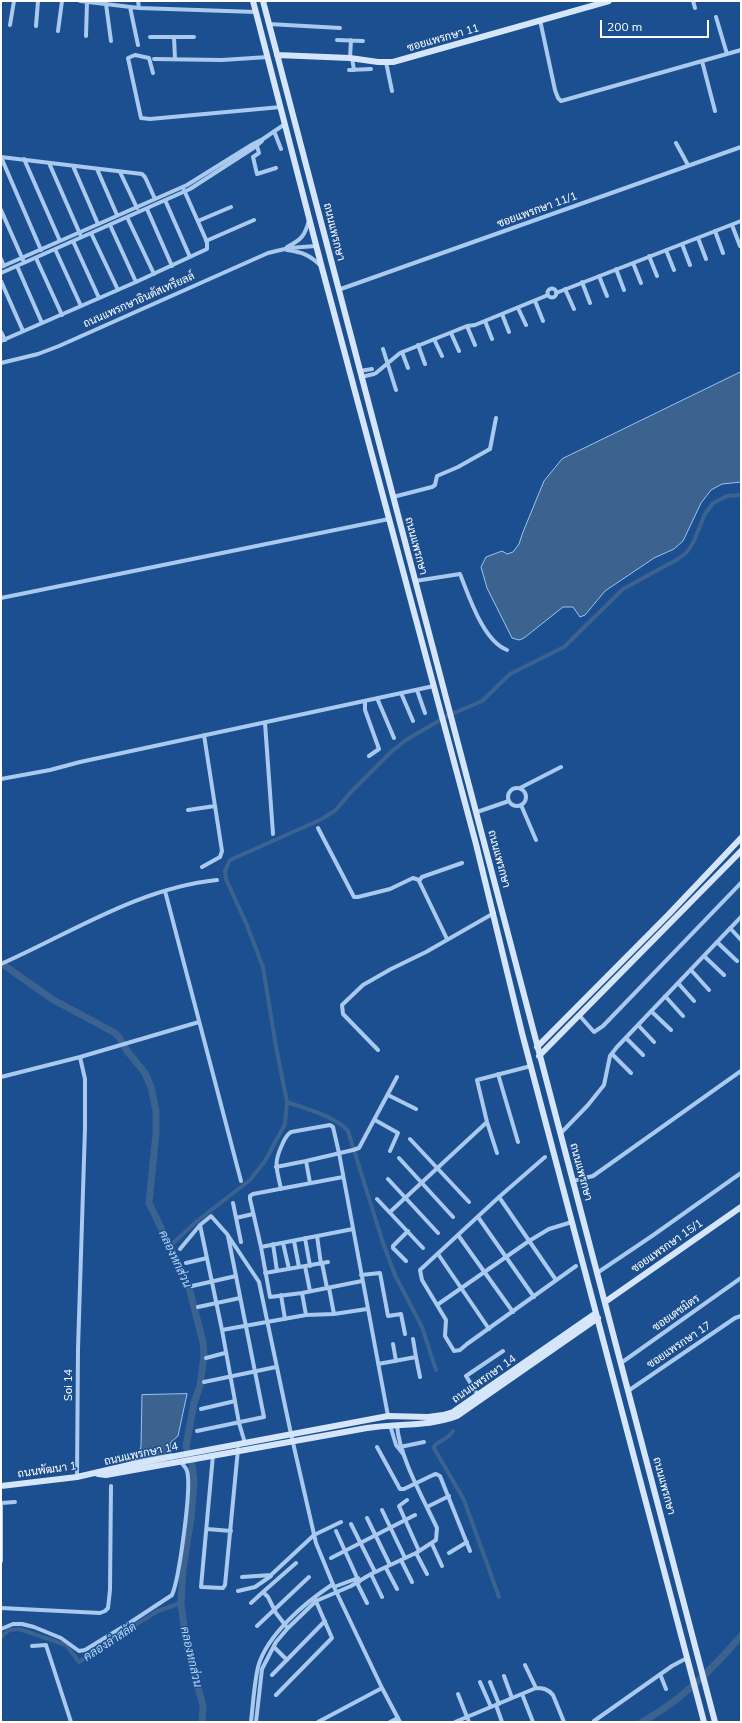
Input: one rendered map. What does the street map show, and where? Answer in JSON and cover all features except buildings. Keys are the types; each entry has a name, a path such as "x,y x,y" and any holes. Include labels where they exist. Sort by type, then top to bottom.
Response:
{"main road":[{"name":"ถนนแพรกษา","path":"253,1 316,246 444,723 494,914 531,1066 704,1722"},
{"name":"ถนนแพรกษา","path":"263,1 715,1722"},
{"name":"ซอยแพรกษา 11","path":"278,55 351,58 386,62 403,60 609,1"},
{"path":"372,455 381,453"},
{"path":"537,1047 666,917 741,838"},
{"path":"539,1056 741,851"},
{"path":"514,998 525,995"},
{"name":"ซอยแพรกษา 15/1","path":"605,1302 741,1207"},
{"name":"ถนนแพรกษา 14","path":"198,1455 213,1455 238,1447 245,1443 388,1416 443,1415 453,1412 597,1315"},
{"name":"ถนนแพรกษา 14","path":"96,1474 132,1464 181,1459 238,1447 293,1441 382,1426 435,1422 457,1416 597,1315"},
{"path":"396,1417 397,1424"},
{"path":"380,1418 382,1426"},
{"name":"ถนนพัฒนา 1","path":"1,1486 96,1474"},
{"path":"644,1491 654,1489"}],"street":[{"path":"10,25 14,1"},
{"path":"36,26 38,1"},
{"path":"58,31 62,1"},
{"path":"80,1 106,4 115,3 139,8 256,12"},
{"path":"138,1 139,8"},
{"path":"693,1 694,8"},
{"path":"86,36 87,2"},
{"path":"106,4 111,41"},
{"path":"130,7 138,45"},
{"path":"716,18 727,54"},
{"path":"540,20 552,78 559,100 741,50"},
{"path":"269,24 340,28"},
{"path":"150,37 194,37"},
{"path":"174,37 175,59"},
{"path":"337,40 363,41"},
{"path":"351,40 352,70 371,69"},
{"path":"154,73 149,58 135,55 128,58 141,118 150,119 281,107"},
{"path":"154,59 222,60 268,57"},
{"path":"702,61 716,111"},
{"path":"386,62 392,92"},
{"path":"1,259 2,266 60,241 91,233 184,192 253,144 285,124"},
{"path":"274,131 281,149"},
{"path":"1,273 73,241 98,224 182,187 257,146 263,139"},
{"path":"676,143 688,165"},
{"path":"257,146 259,153 253,157 257,174 276,168"},
{"name":"ซอยแพรกษา 11/1","path":"338,290 741,147"},
{"path":"41,250 1,157 144,175 155,199"},
{"path":"24,159 60,241"},
{"path":"49,163 80,235"},
{"path":"73,166 98,224"},
{"path":"97,169 117,215"},
{"path":"120,172 138,212"},
{"path":"1,332 3,341 207,249 206,241 198,221 182,187"},
{"path":"165,200 190,257"},
{"path":"198,221 231,207"},
{"path":"146,209 172,266"},
{"path":"1,210 25,263"},
{"path":"127,217 154,274"},
{"name":"ถนนแพรกษาอินดัสเทรียลล์","path":"283,249 302,238 310,219"},
{"path":"206,241 254,220"},
{"path":"360,374 377,373 402,352 535,301 548,295 547,293 550,289 554,290 556,293 741,221"},
{"path":"110,225 136,282"},
{"path":"732,225 740,246"},
{"path":"715,231 723,253"},
{"path":"91,233 118,290"},
{"path":"698,238 706,259"},
{"path":"73,241 99,298"},
{"path":"682,244 690,265"},
{"name":"ถนนแพรกษาอินดัสเทรียลล์","path":"1,364 38,354 59,346 268,253 283,249 316,246"},
{"path":"55,249 81,306"},
{"name":"ถนนแพรกษาอินดัสเทรียลล์","path":"283,249 304,253 314,258 322,268"},
{"path":"666,250 674,270"},
{"path":"649,256 657,276"},
{"path":"36,258 62,315"},
{"path":"633,263 641,283"},
{"path":"17,266 42,323"},
{"path":"616,269 624,290"},
{"path":"599,276 607,296"},
{"path":"1,281 23,331"},
{"path":"582,282 590,303"},
{"path":"565,289 574,309"},
{"path":"535,301 543,321"},
{"path":"518,308 526,326"},
{"path":"502,314 509,332"},
{"path":"485,321 492,339"},
{"path":"467,326 476,345"},
{"path":"451,333 459,351"},
{"path":"434,339 442,356"},
{"path":"418,345 425,364"},
{"path":"383,349 396,390"},
{"path":"402,352 408,368"},
{"path":"360,374 374,368 377,373"},
{"path":"393,497 432,487 435,485 437,476 458,467 490,449 496,418"},
{"path":"1,598 389,519"},
{"path":"415,581 460,574 484,628 500,647 507,650"},
{"path":"1,779 50,770 87,760 434,686"},
{"path":"417,690 425,713"},
{"path":"401,693 413,721"},
{"path":"377,698 394,738"},
{"path":"365,701 365,710 379,749 369,756"},
{"path":"265,723 273,834"},
{"path":"202,867 222,855 204,736"},
{"path":"520,788 561,767"},
{"path":"515,787 524,790 526,796 524,802 520,805 514,806 509,801 507,796 510,790 515,787"},
{"path":"477,812 509,801"},
{"path":"520,805 536,840"},
{"path":"188,810 214,806"},
{"path":"318,828 354,897 390,888 413,878 419,880"},
{"path":"419,880 422,877 446,867 462,863"},
{"path":"1,964 116,909 188,884 217,880"},
{"path":"419,880 419,883 447,939"},
{"path":"579,1015 594,1032 602,1026 741,883"},
{"path":"165,891 242,1181"},
{"path":"378,1050 347,1018 342,1011 342,1005 363,985 391,968 426,952 494,914"},
{"path":"560,1134 588,1105 604,1085 610,1056 741,917"},
{"path":"730,928 741,940"},
{"path":"717,942 737,961"},
{"path":"704,956 724,975"},
{"path":"690,970 709,990"},
{"path":"678,983 694,1001"},
{"path":"665,996 683,1016"},
{"path":"651,1011 671,1030"},
{"path":"1,1076 80,1058 113,1046 199,1022"},
{"path":"638,1025 654,1042"},
{"path":"626,1038 643,1056"},
{"path":"612,1054 631,1073"},
{"name":"Soi 14","path":"77,1477 85,1086 85,1079 80,1058"},
{"path":"497,1153 487,1122 478,1080 531,1066"},
{"path":"573,1181 593,1176 741,1072"},
{"path":"498,1074 518,1142"},
{"path":"276,1167 359,1148 397,1077"},
{"path":"388,1095 416,1109"},
{"path":"375,1120 398,1133 390,1151"},
{"path":"390,1212 487,1122"},
{"path":"281,1189 276,1167 276,1158 287,1135 291,1132 330,1125 333,1127 388,1416"},
{"path":"410,1139 469,1202"},
{"path":"545,1157 420,1270 422,1280 446,1320 445,1336 454,1351 460,1350 576,1266"},
{"path":"399,1158 453,1217"},
{"path":"306,1160 310,1183"},
{"path":"597,1272 646,1240 741,1173"},
{"path":"343,1177 250,1196 253,1214 261,1247 270,1297 302,1293 362,1282"},
{"path":"388,1179 438,1233"},
{"path":"499,1197 556,1280"},
{"path":"377,1199 423,1248"},
{"path":"233,1203 241,1242"},
{"path":"236,1218 253,1214"},
{"path":"180,1249 200,1225 211,1216 227,1234 259,1282 276,1367 318,1549 333,1586 399,1720 390,1722"},
{"path":"478,1217 534,1297"},
{"path":"437,1305 528,1241 549,1229 572,1222"},
{"path":"200,1225 217,1303 225,1354 239,1423 245,1443"},
{"path":"261,1247 353,1229"},
{"path":"406,1261 393,1248 393,1246 408,1231"},
{"path":"197,1431 264,1417 227,1234"},
{"path":"458,1235 513,1312"},
{"path":"317,1236 334,1314"},
{"path":"305,1238 310,1291"},
{"path":"294,1241 299,1267"},
{"path":"283,1242 289,1269"},
{"path":"273,1244 277,1271"},
{"path":"438,1254 489,1329"},
{"path":"186,1263 207,1258"},
{"path":"265,1273 328,1262"},
{"path":"361,1276 380,1273 388,1316 401,1314 405,1334"},
{"path":"192,1286 236,1276"},
{"name":"ซอยเดชมิตร","path":"621,1363 741,1278"},
{"path":"302,1293 306,1316"},
{"path":"281,1295 285,1319"},
{"path":"198,1307 240,1298"},
{"path":"222,1330 285,1319 367,1309"},
{"name":"ซอยแพรกษา 17","path":"628,1391 741,1316"},
{"path":"413,1339 420,1377"},
{"path":"393,1344 396,1361"},
{"path":"478,1395 466,1376 503,1350"},
{"path":"206,1358 225,1354"},
{"path":"378,1364 416,1357"},
{"path":"204,1382 276,1367"},
{"path":"201,1409 235,1401"},
{"path":"397,1424 400,1447"},
{"path":"315,1599 336,1592 386,1568 418,1552 436,1540 437,1528 390,1425"},
{"path":"400,1447 424,1442"},
{"path":"376,1446 400,1489 404,1490 433,1475 438,1475 449,1496 470,1551"},
{"path":"213,1455 202,1588 225,1587 238,1447"},
{"path":"1,1629 10,1624 22,1624 61,1638 79,1651 85,1650 131,1622 172,1594 183,1537 188,1497 187,1469 181,1459"},
{"path":"1,1608 100,1613 108,1608 110,1589 111,1486"},
{"path":"427,1507 449,1496"},
{"path":"407,1500 399,1506 427,1574"},
{"path":"1,1561 1,1503 15,1502"},
{"path":"382,1510 412,1582"},
{"path":"331,1558 415,1515"},
{"path":"367,1518 390,1565"},
{"path":"238,1591 254,1587 272,1575 314,1535 340,1522"},
{"path":"351,1524 373,1573 382,1598"},
{"path":"207,1529 231,1531"},
{"path":"336,1531 367,1603"},
{"path":"449,1553 467,1542"},
{"path":"432,1544 442,1566"},
{"path":"251,1603 296,1563"},
{"path":"386,1568 397,1589"},
{"path":"242,1577 272,1575"},
{"path":"257,1626 309,1578"},
{"path":"251,1722 260,1662 273,1638 315,1599 333,1586 357,1581"},
{"path":"263,1592 268,1597 287,1626"},
{"path":"276,1695 331,1640 331,1635 315,1599"},
{"path":"272,1675 325,1620"},
{"path":"256,1722 257,1685 264,1663 287,1626"},
{"path":"32,1646 46,1645 71,1722"},
{"path":"274,1647 287,1660"},
{"path":"594,1721 660,1674 687,1658"},
{"path":"525,1664 536,1688"},
{"path":"660,1674 666,1689"},
{"path":"504,1676 512,1698"},
{"path":"480,1682 491,1707"},
{"path":"490,1682 502,1722"},
{"path":"318,1722 382,1688"},
{"path":"455,1722 536,1688 542,1688 550,1691 564,1722"},
{"path":"458,1694 469,1722"},
{"path":"522,1694 533,1722"}],"water":[{"path":"741,372 741,482 722,484 711,490 701,503 683,541 674,549 654,558 605,591 585,615 580,617 573,607 563,607 524,638 519,640 512,638 487,588 481,567 486,557 502,551 507,554 513,552 519,544 544,481 562,459"},
{"path":"187,1394 178,1436 170,1443 171,1454 129,1461 138,1459 141,1446 142,1395"}],"waterway":[{"path":"170,1246 197,1221 250,1180 265,1161 285,1124 287,1102 276,1047 263,967 246,923 226,879 225,871 230,860 320,820 336,810 350,793 392,751 406,740 447,716 482,701 510,674 564,647 623,589 678,559 687,552 693,543 705,514 713,503 727,496 741,495"},
{"name":"คลองหกส่วน","path":"1,963 52,999 115,1033 145,1073 151,1087 156,1111 156,1133 149,1203 188,1284 203,1342 204,1356 200,1386 194,1403 186,1446 192,1464 194,1481 191,1518 183,1569 181,1603 186,1643 203,1706 202,1722"},
{"path":"287,1102 328,1117 336,1121 348,1131 383,1243 395,1275 422,1327 436,1370"},
{"path":"453,1431 449,1436 435,1445 434,1448 464,1500 499,1597"},
{"name":"คลองลำสลัด","path":"1,1637 9,1630 19,1629 66,1645 79,1662 158,1611 181,1603"},
{"path":"642,1722 670,1704 695,1684 741,1636"}]}
